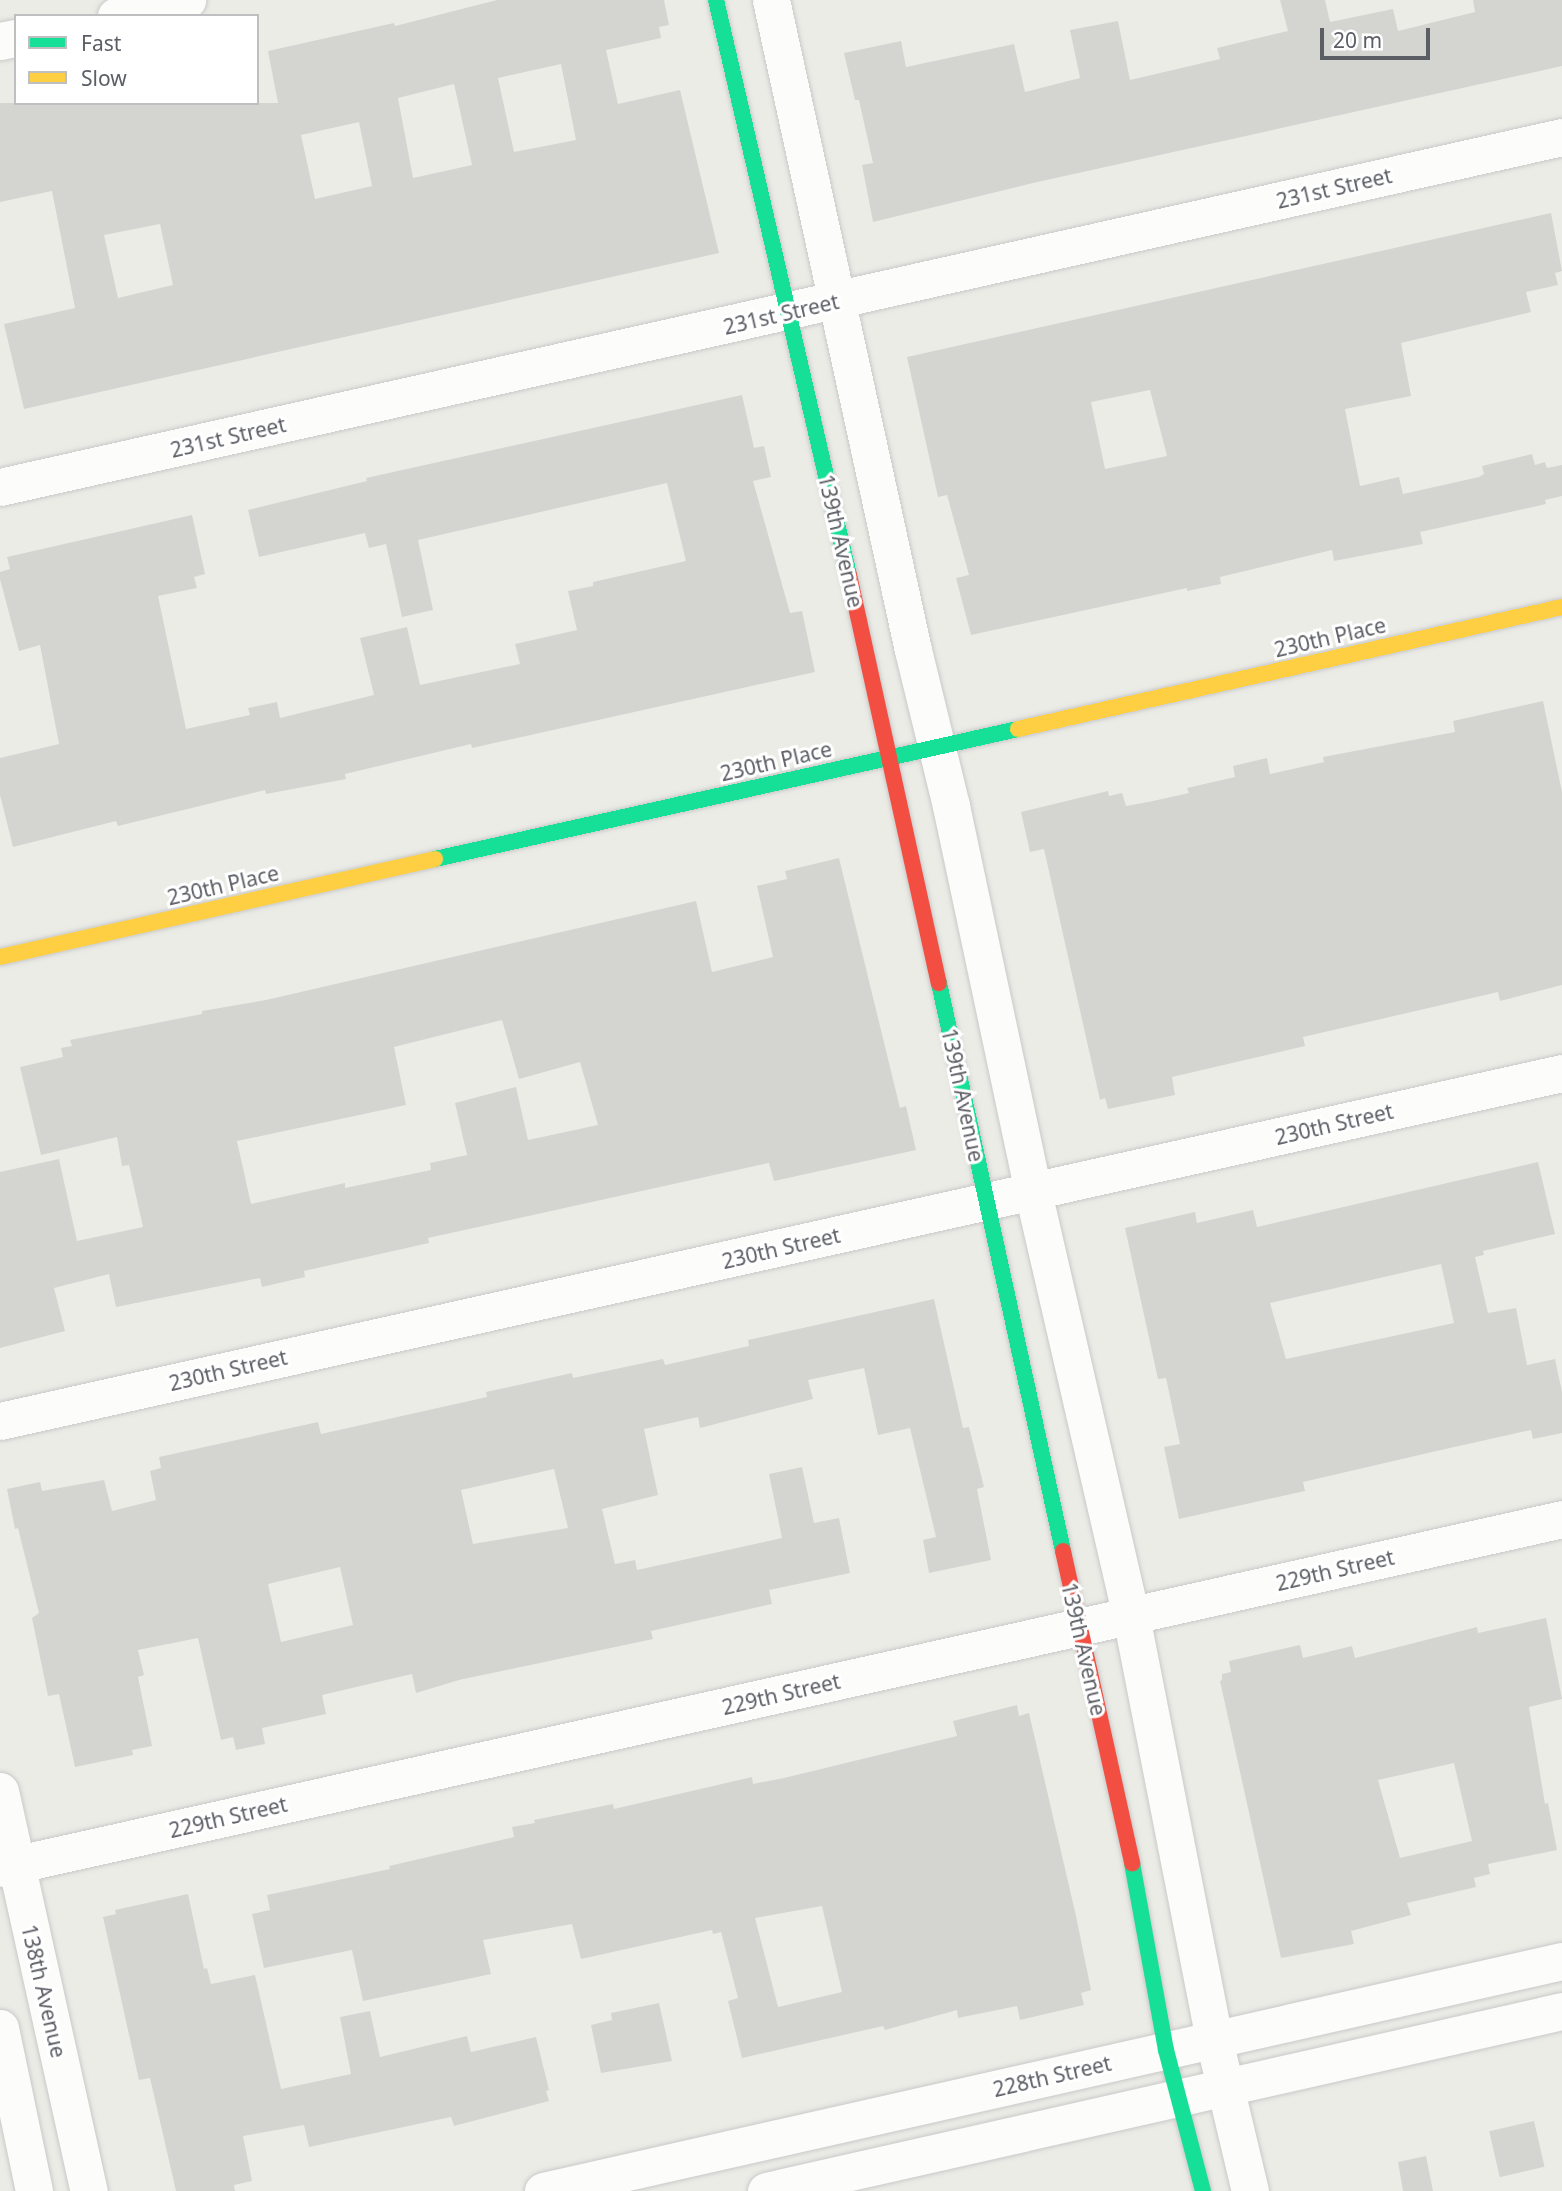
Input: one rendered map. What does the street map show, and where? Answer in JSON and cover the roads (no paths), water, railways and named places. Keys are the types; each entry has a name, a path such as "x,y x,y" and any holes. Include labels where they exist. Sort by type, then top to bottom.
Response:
{"street":[{"path":"125,14 187,0"},
{"name":"139th Avenue","path":"716,0 891,757 1138,1889 1166,2050 1203,2191"},
{"path":"771,0 1033,1192 1131,1616 1214,2040 1250,2191"},
{"name":"231st Street","path":"0,488 1562,137"},
{"name":"230th Place","path":"0,957 1562,607"},
{"name":"230th Street","path":"0,1421 1562,1073"},
{"name":"229th Street","path":"8,1866 1562,1519"},
{"name":"138th Avenue","path":"0,1791 8,1866 89,2191"},
{"name":"228th Street","path":"543,2191 1562,1961"},
{"path":"766,2191 1562,2011"},
{"path":"0,2028 34,2191"}]}
